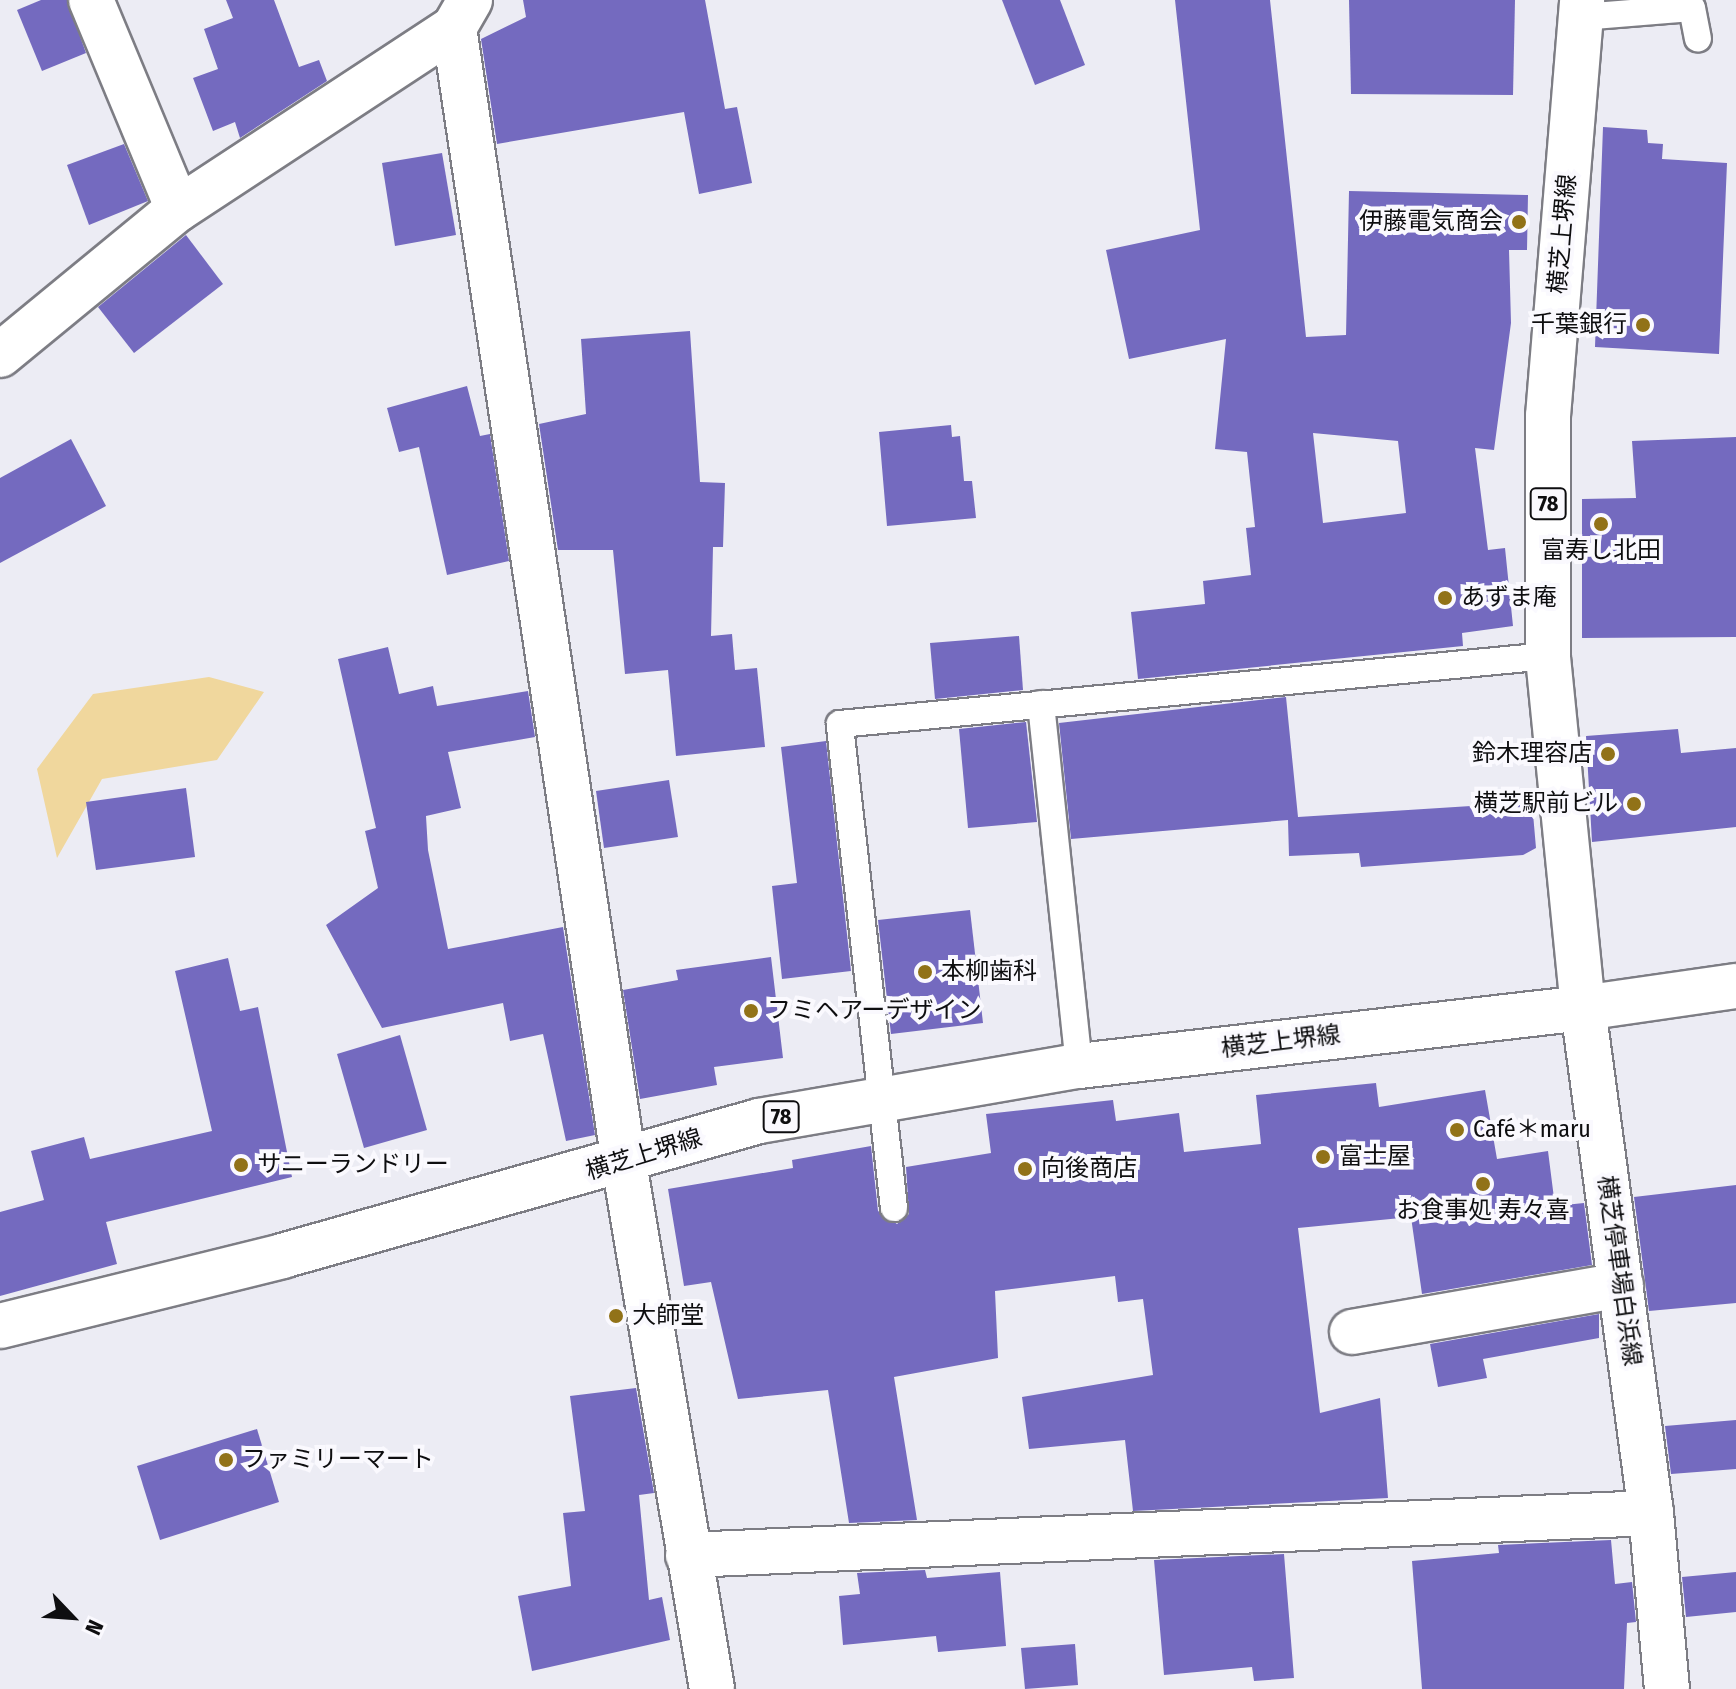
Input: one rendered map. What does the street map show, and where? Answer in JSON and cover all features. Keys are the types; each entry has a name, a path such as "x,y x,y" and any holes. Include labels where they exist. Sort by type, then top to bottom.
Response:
{"street":[{"path":"91,0 178,209"},
{"name":"横芝上堺線","path":"0,1326 624,1163 759,1121 1079,1066 1583,1008 1548,656 1548,416 1581,8"},
{"path":"0,355 178,209 462,14 624,1163 712,1689"},
{"path":"1583,1008 1736,986"},
{"name":"横芝停車場白浜線","path":"1583,1008 1651,1513 1667,1689"},
{"path":"1352,1332 1621,1285"},
{"path":"688,1555 1651,1513"}],"lane":[{"path":"1581,8 1692,8 1698,38"},
{"path":"894,1208 879,1100 840,724 1548,656"},
{"path":"1041,704 1079,1066"}],"shaded area":[{"path":"209,677 264,692 217,760 102,779 57,858 37,769 93,694"}],"building":[{"path":"41,0 67,0 86,53 42,71 17,10"},
{"path":"226,0 274,0 299,67 319,60 327,81 240,138 235,122 213,131 193,78 218,69 204,29 233,18"},
{"path":"523,0 705,0 725,109 737,107 752,183 699,194 684,112 497,144 481,39 526,17"},
{"path":"1002,0 1060,0 1085,65 1035,85"},
{"path":"1175,0 1270,0 1306,337 1346,335 1349,191 1528,195 1527,250 1509,250 1511,323 1494,450 1475,448 1488,550 1505,548 1513,626 1462,633 1463,646 1138,679 1131,612 1205,604 1203,581 1251,575 1246,528 1255,527 1247,452 1215,449 1226,339 1129,359 1106,250 1200,230","holes":["1313,433 1398,441 1406,513 1323,523"]},
{"path":"1349,0 1515,0 1513,95 1351,94"},
{"path":"1603,127 1647,130 1648,143 1663,144 1662,159 1727,163 1719,354 1595,347"},
{"path":"124,144 148,201 89,225 67,165"},
{"path":"442,153 456,235 395,246 382,163"},
{"path":"186,235 223,284 134,353 98,307"},
{"path":"690,331 700,482 725,483 723,547 713,547 711,636 732,634 735,670 757,668 765,747 676,756 668,670 625,674 613,550 558,550 539,424 586,414 581,339"},
{"path":"467,386 480,436 490,434 509,561 447,575 419,447 399,452 387,408"},
{"path":"951,425 952,437 960,436 964,481 972,481 976,518 887,526 879,432"},
{"path":"1736,437 1736,637 1582,638 1582,499 1636,498 1632,441"},
{"path":"71,439 106,506 0,563 0,478"},
{"path":"1019,636 1023,690 935,699 930,643"},
{"path":"388,647 399,694 433,686 437,706 528,691 535,737 448,752 461,808 426,816 428,850 448,949 563,927 595,1135 566,1141 543,1034 510,1041 503,1003 382,1028 326,925 378,888 365,831 376,828 338,659"},
{"path":"1286,697 1298,817 1532,802 1536,848 1523,855 1361,867 1359,853 1289,856 1288,820 1071,839 1059,723"},
{"path":"1026,722 1037,822 968,828 959,729"},
{"path":"1678,729 1681,753 1736,748 1736,827 1592,842 1586,736"},
{"path":"826,741 851,971 782,979 772,886 797,883 781,747"},
{"path":"669,780 678,837 604,848 596,791"},
{"path":"186,788 195,857 96,870 86,802"},
{"name":"本柳歯科","path":"970,910 983,1023 891,1034 878,920"},
{"path":"771,957 783,1058 714,1067 717,1085 640,1099 623,990 678,980 676,970"},
{"path":"228,958 240,1011 258,1007 292,1177 106,1222 117,1264 0,1296 0,1212 44,1200 31,1151 84,1137 90,1159 212,1131 175,971"},
{"path":"400,1035 427,1130 364,1148 337,1054"},
{"path":"1376,1083 1379,1107 1485,1090 1497,1159 1548,1151 1555,1206 1584,1203 1592,1265 1422,1294 1411,1217 1298,1228 1320,1413 1380,1398 1388,1498 1133,1511 1125,1440 1029,1449 1022,1397 1153,1375 1143,1299 1118,1302 1115,1276 995,1291 998,1358 894,1377 917,1520 849,1523 828,1390 738,1399 711,1282 684,1286 668,1189 793,1168 792,1160 871,1146 878,1211 897,1224 909,1214 906,1167 991,1153 986,1114 1113,1100 1116,1121 1179,1113 1184,1152 1261,1144 1256,1095"},
{"path":"1736,1185 1736,1303 1649,1311 1634,1197"},
{"path":"1599,1314 1599,1338 1483,1359 1487,1378 1438,1387 1430,1344"},
{"path":"636,1388 654,1493 639,1495 649,1600 662,1597 670,1640 532,1671 518,1596 571,1586 563,1513 585,1511 570,1396"},
{"path":"1736,1420 1736,1469 1671,1474 1665,1426"},
{"path":"257,1429 279,1502 160,1540 137,1466"},
{"path":"1611,1540 1615,1584 1632,1582 1636,1622 1627,1623 1624,1689 1422,1689 1412,1561 1499,1553 1498,1545"},
{"path":"1284,1554 1294,1678 1254,1681 1252,1667 1164,1675 1154,1560"},
{"path":"925,1570 927,1578 1000,1572 1006,1646 938,1652 936,1636 843,1645 839,1596 860,1594 857,1573"},
{"path":"1736,1572 1736,1612 1686,1617 1682,1577"},
{"path":"1075,1644 1078,1685 1025,1689 1021,1648"}],"place":[{"name":"伊藤電気商会","path":"1519,222"},
{"name":"千葉銀行","path":"1643,325"},
{"name":"富寿し北田","path":"1601,524"},
{"name":"あずま庵","path":"1445,598"},
{"name":"鈴木理容店","path":"1608,754"},
{"name":"横芝駅前ビル","path":"1634,804"},
{"name":"本柳歯科","path":"925,972"},
{"name":"フミヘアーデザイン","path":"751,1011"},
{"name":"Café＊maru","path":"1457,1130"},
{"name":"富士屋","path":"1323,1157"},
{"name":"サニーランドリー","path":"241,1165"},
{"name":"向後商店","path":"1025,1169"},
{"name":"お食事処 寿々喜","path":"1483,1184"},
{"name":"大師堂","path":"616,1316"},
{"name":"ファミリーマート","path":"226,1460"}]}
